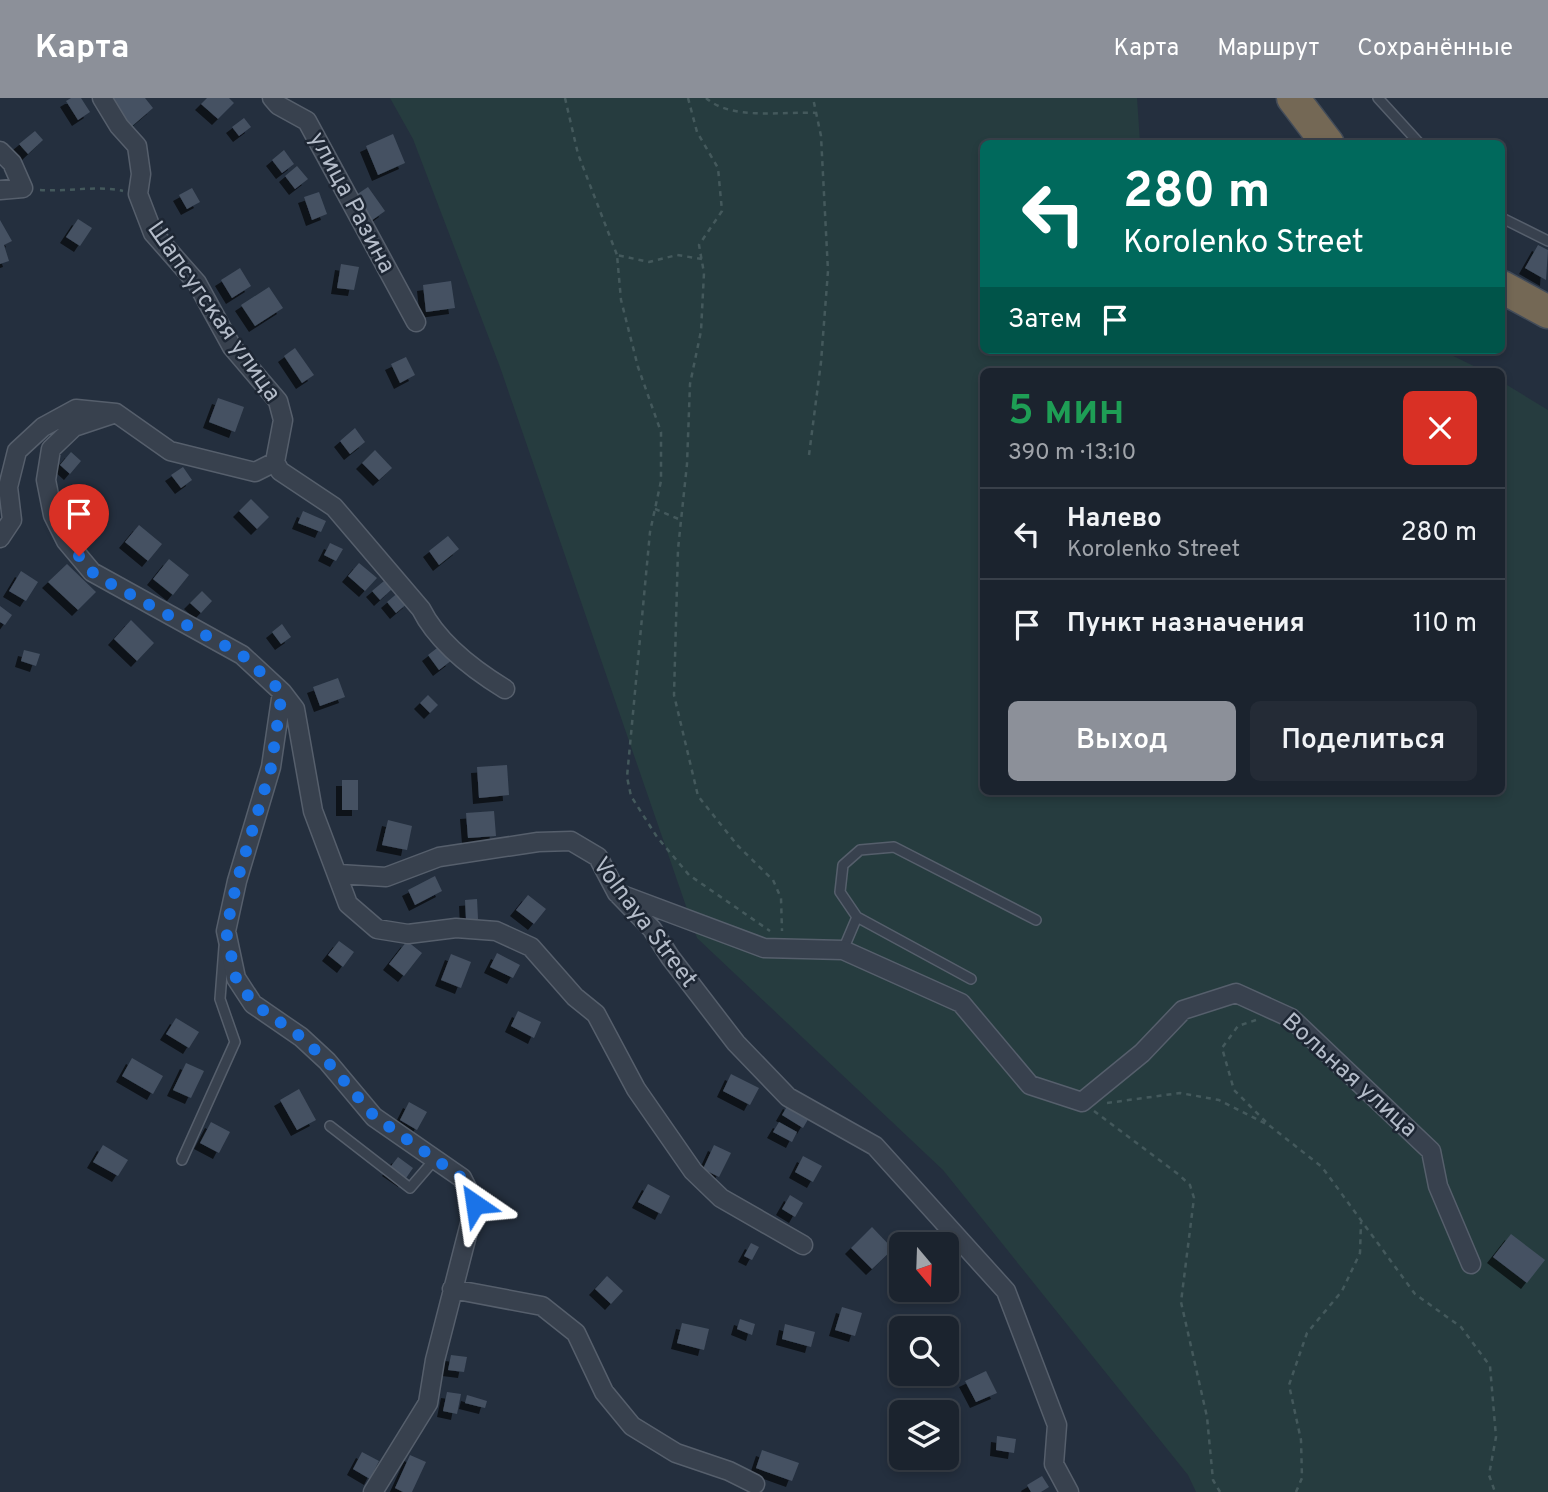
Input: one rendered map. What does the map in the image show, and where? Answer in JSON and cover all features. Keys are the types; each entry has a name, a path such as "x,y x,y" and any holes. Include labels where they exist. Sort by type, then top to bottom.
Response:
{"highway":[{"path":"1293,98 1325,140"},
{"path":"1505,288 1548,312"}],"street":[{"name":"Шапсугская улица","path":"102,98 119,126 137,146 141,174 138,194 153,233 197,283 232,347 278,401 283,420 275,462"},
{"name":"улица Разина","path":"272,98 278,105 307,121 416,322"},
{"path":"0,151 12,163 23,188 0,190"},
{"path":"0,538 12,520 8,487 17,451 43,427 76,409 116,413 170,452 256,472 275,462 298,485 320,495 334,507 421,609 428,623 472,668 505,689"},
{"path":"116,413 74,427 51,449 47,480 52,515 66,541 92,572 242,655 282,692 295,709 313,811 339,874 348,904 377,929 408,934 456,928 496,931 531,947 575,997 596,1014 636,1089 693,1171 721,1198 803,1245"},
{"path":"282,692 271,768 237,881 226,931 236,978 253,1003 301,1037 327,1061 374,1116 462,1178 475,1204 452,1289 428,1403 373,1492"},
{"name":"Volnaya Street","path":"339,874 386,877 439,857 538,842 571,841 598,857 617,893 652,929 736,1043 788,1097 875,1146 1006,1291 1058,1425 1054,1464 1069,1492"},
{"path":"617,893 764,948 843,950 961,1003 1030,1085 1082,1102"},
{"name":"Вольная улица","path":"1082,1102 1142,1053 1183,1010 1236,993 1291,1018 1364,1084 1431,1151 1438,1186 1471,1264"},
{"path":"452,1289 542,1306 576,1334 604,1392 632,1426 676,1453 729,1471 755,1484"}],"lane":[{"path":"1378,98 1416,140"},
{"path":"1505,220 1548,241"},
{"path":"971,979 857,917 840,892 843,865 860,850 894,847 1036,920"},
{"path":"843,950 857,917"},
{"path":"182,1160 234,1042 220,999 220,970 226,931"},
{"path":"330,1126 410,1188 435,1160"}],"path":[{"path":"565,98 578,154 617,256 621,300 638,367 662,432 661,481 650,532 626,777 631,796 657,837 689,875 783,937 781,898 773,880 738,846 698,796 674,695 690,384 701,331 705,274 699,245 722,211 718,169 697,132 688,98"},
{"path":"706,98 714,106 733,111 816,113"},
{"path":"809,455 828,271 821,136 813,98"},
{"path":"23,188 80,191 104,187 138,194"},
{"path":"617,256 649,262 677,255 702,259"},
{"path":"655,509 681,520"},
{"path":"1279,1013 1238,1026 1222,1048 1234,1090 1270,1126 1322,1167 1415,1294 1461,1327 1490,1366 1496,1437 1489,1475 1495,1492"},
{"path":"1082,1102 1119,1103 1180,1093 1219,1100 1270,1126"},
{"path":"1082,1102 1190,1185 1194,1198 1185,1251 1181,1302 1207,1416 1213,1480 1220,1492"},
{"path":"1296,1492 1302,1478 1301,1440 1289,1385 1307,1333 1342,1291 1360,1253 1361,1222"}],"green space":[{"path":"390,98 1137,98 1140,140 980,140 980,354 1449,354 1478,368 980,368 980,795 1505,795 1505,384 1548,410 1548,1492 1196,1492 1188,1475 943,1170 697,938 500,367 413,139"}],"building":[{"path":"81,98 90,112 78,120 66,101"},
{"path":"106,98 145,98 153,108 131,127"},
{"path":"207,98 229,98 234,103 218,119 201,104"},
{"path":"244,118 251,127 239,136 232,127"},
{"path":"35,131 43,140 28,154 19,144"},
{"path":"393,134 405,163 378,175 366,146"},
{"path":"284,150 294,164 282,173 272,160"},
{"path":"297,166 308,179 295,189 285,176"},
{"path":"368,187 385,211 371,221 353,197"},
{"path":"192,188 200,202 187,209 179,195"},
{"path":"319,192 327,214 312,220 304,197"},
{"path":"78,219 92,228 80,246 66,237"},
{"path":"0,220 12,241 4,245 9,261 0,264"},
{"path":"1538,245 1548,250 1546,280 1525,268"},
{"path":"341,264 359,267 354,290 337,288"},
{"path":"240,268 251,286 232,298 221,280"},
{"path":"451,281 455,308 426,312 423,285"},
{"path":"269,287 283,308 255,326 241,305"},
{"path":"295,348 314,375 302,383 284,356"},
{"path":"406,357 415,375 400,383 391,364"},
{"path":"218,398 244,407 235,432 209,422"},
{"path":"355,428 365,442 350,454 340,441"},
{"path":"375,450 392,468 379,480 362,463"},
{"path":"71,452 81,461 70,474 60,465"},
{"path":"183,467 192,480 181,488 171,475"},
{"path":"251,499 269,517 257,529 239,511"},
{"path":"303,511 326,521 321,532 298,523"},
{"path":"139,525 162,544 148,561 125,542"},
{"path":"448,536 459,549 439,565 429,551"},
{"path":"330,543 343,549 336,561 324,555"},
{"path":"169,559 189,575 173,595 153,579"},
{"path":"359,563 377,578 365,591 348,576"},
{"path":"67,564 96,592 78,610 48,582"},
{"path":"21,571 38,582 26,601 9,591"},
{"path":"384,581 392,589 380,600 372,591"},
{"path":"202,591 212,601 201,613 190,603"},
{"path":"400,591 409,602 396,613 387,602"},
{"path":"0,606 12,615 5,625 0,622"},
{"path":"131,620 154,643 137,661 114,639"},
{"path":"282,624 291,637 281,644 272,632"},
{"path":"441,645 452,660 439,670 428,655"},
{"path":"24,650 40,654 36,666 21,661"},
{"path":"338,678 345,697 320,706 313,687"},
{"path":"428,695 438,705 430,713 420,703"},
{"path":"507,765 509,795 479,798 477,767"},
{"path":"342,780 358,780 358,810 342,810"},
{"path":"494,811 496,836 468,838 466,813"},
{"path":"388,820 412,826 407,850 382,845"},
{"path":"435,876 442,891 415,905 408,890"},
{"path":"528,895 546,909 534,924 516,910"},
{"path":"477,899 478,919 466,919 465,900"},
{"path":"339,941 354,952 343,967 328,955"},
{"path":"407,941 422,953 404,976 389,964"},
{"path":"497,953 520,965 513,978 490,967"},
{"path":"451,954 471,962 461,988 441,980"},
{"path":"518,1011 541,1022 534,1038 511,1026"},
{"path":"176,1018 199,1032 189,1048 166,1034"},
{"path":"132,1058 163,1076 153,1094 122,1076"},
{"path":"186,1063 204,1071 191,1098 173,1090"},
{"path":"731,1074 759,1088 750,1105 723,1091"},
{"path":"299,1089 316,1120 297,1130 280,1100"},
{"path":"409,1102 427,1112 417,1130 400,1120"},
{"path":"789,1103 810,1116 803,1128 782,1115"},
{"path":"211,1122 230,1132 219,1153 200,1143"},
{"path":"779,1122 797,1132 792,1142 773,1132"},
{"path":"103,1145 128,1160 118,1176 93,1162"},
{"path":"714,1145 731,1153 719,1177 703,1169"},
{"path":"803,1156 822,1166 813,1182 795,1172"},
{"path":"398,1157 413,1168 404,1181 388,1170"},
{"path":"648,1184 670,1196 661,1214 638,1202"},
{"path":"790,1195 803,1203 795,1217 782,1209"},
{"path":"872,1227 889,1245 889,1253 872,1269 851,1248"},
{"path":"1511,1234 1545,1260 1527,1283 1493,1257"},
{"path":"751,1243 759,1247 752,1260 744,1256"},
{"path":"607,1276 623,1291 611,1304 595,1289"},
{"path":"842,1307 862,1313 855,1336 835,1330"},
{"path":"740,1319 755,1324 752,1335 737,1329"},
{"path":"682,1323 709,1329 704,1350 677,1343"},
{"path":"785,1324 815,1332 811,1347 782,1339"},
{"path":"451,1355 467,1357 464,1372 448,1370"},
{"path":"986,1371 997,1393 976,1402 965,1381"},
{"path":"447,1392 461,1394 457,1414 443,1411"},
{"path":"467,1395 487,1401 485,1408 465,1403"},
{"path":"997,1436 1016,1439 1014,1453 996,1450"},
{"path":"762,1450 799,1463 792,1481 756,1468"},
{"path":"362,1452 379,1461 370,1479 353,1469"},
{"path":"410,1455 426,1462 412,1492 403,1492 395,1488"},
{"path":"1042,1476 1049,1487 1041,1492 1031,1492 1027,1485"}],"route":[{"path":"79,556 92,572 111,584 242,655 282,692 281,716 271,768 237,881 226,931 236,978 253,1003 301,1037 327,1061 374,1116 462,1178 475,1204"}]}
